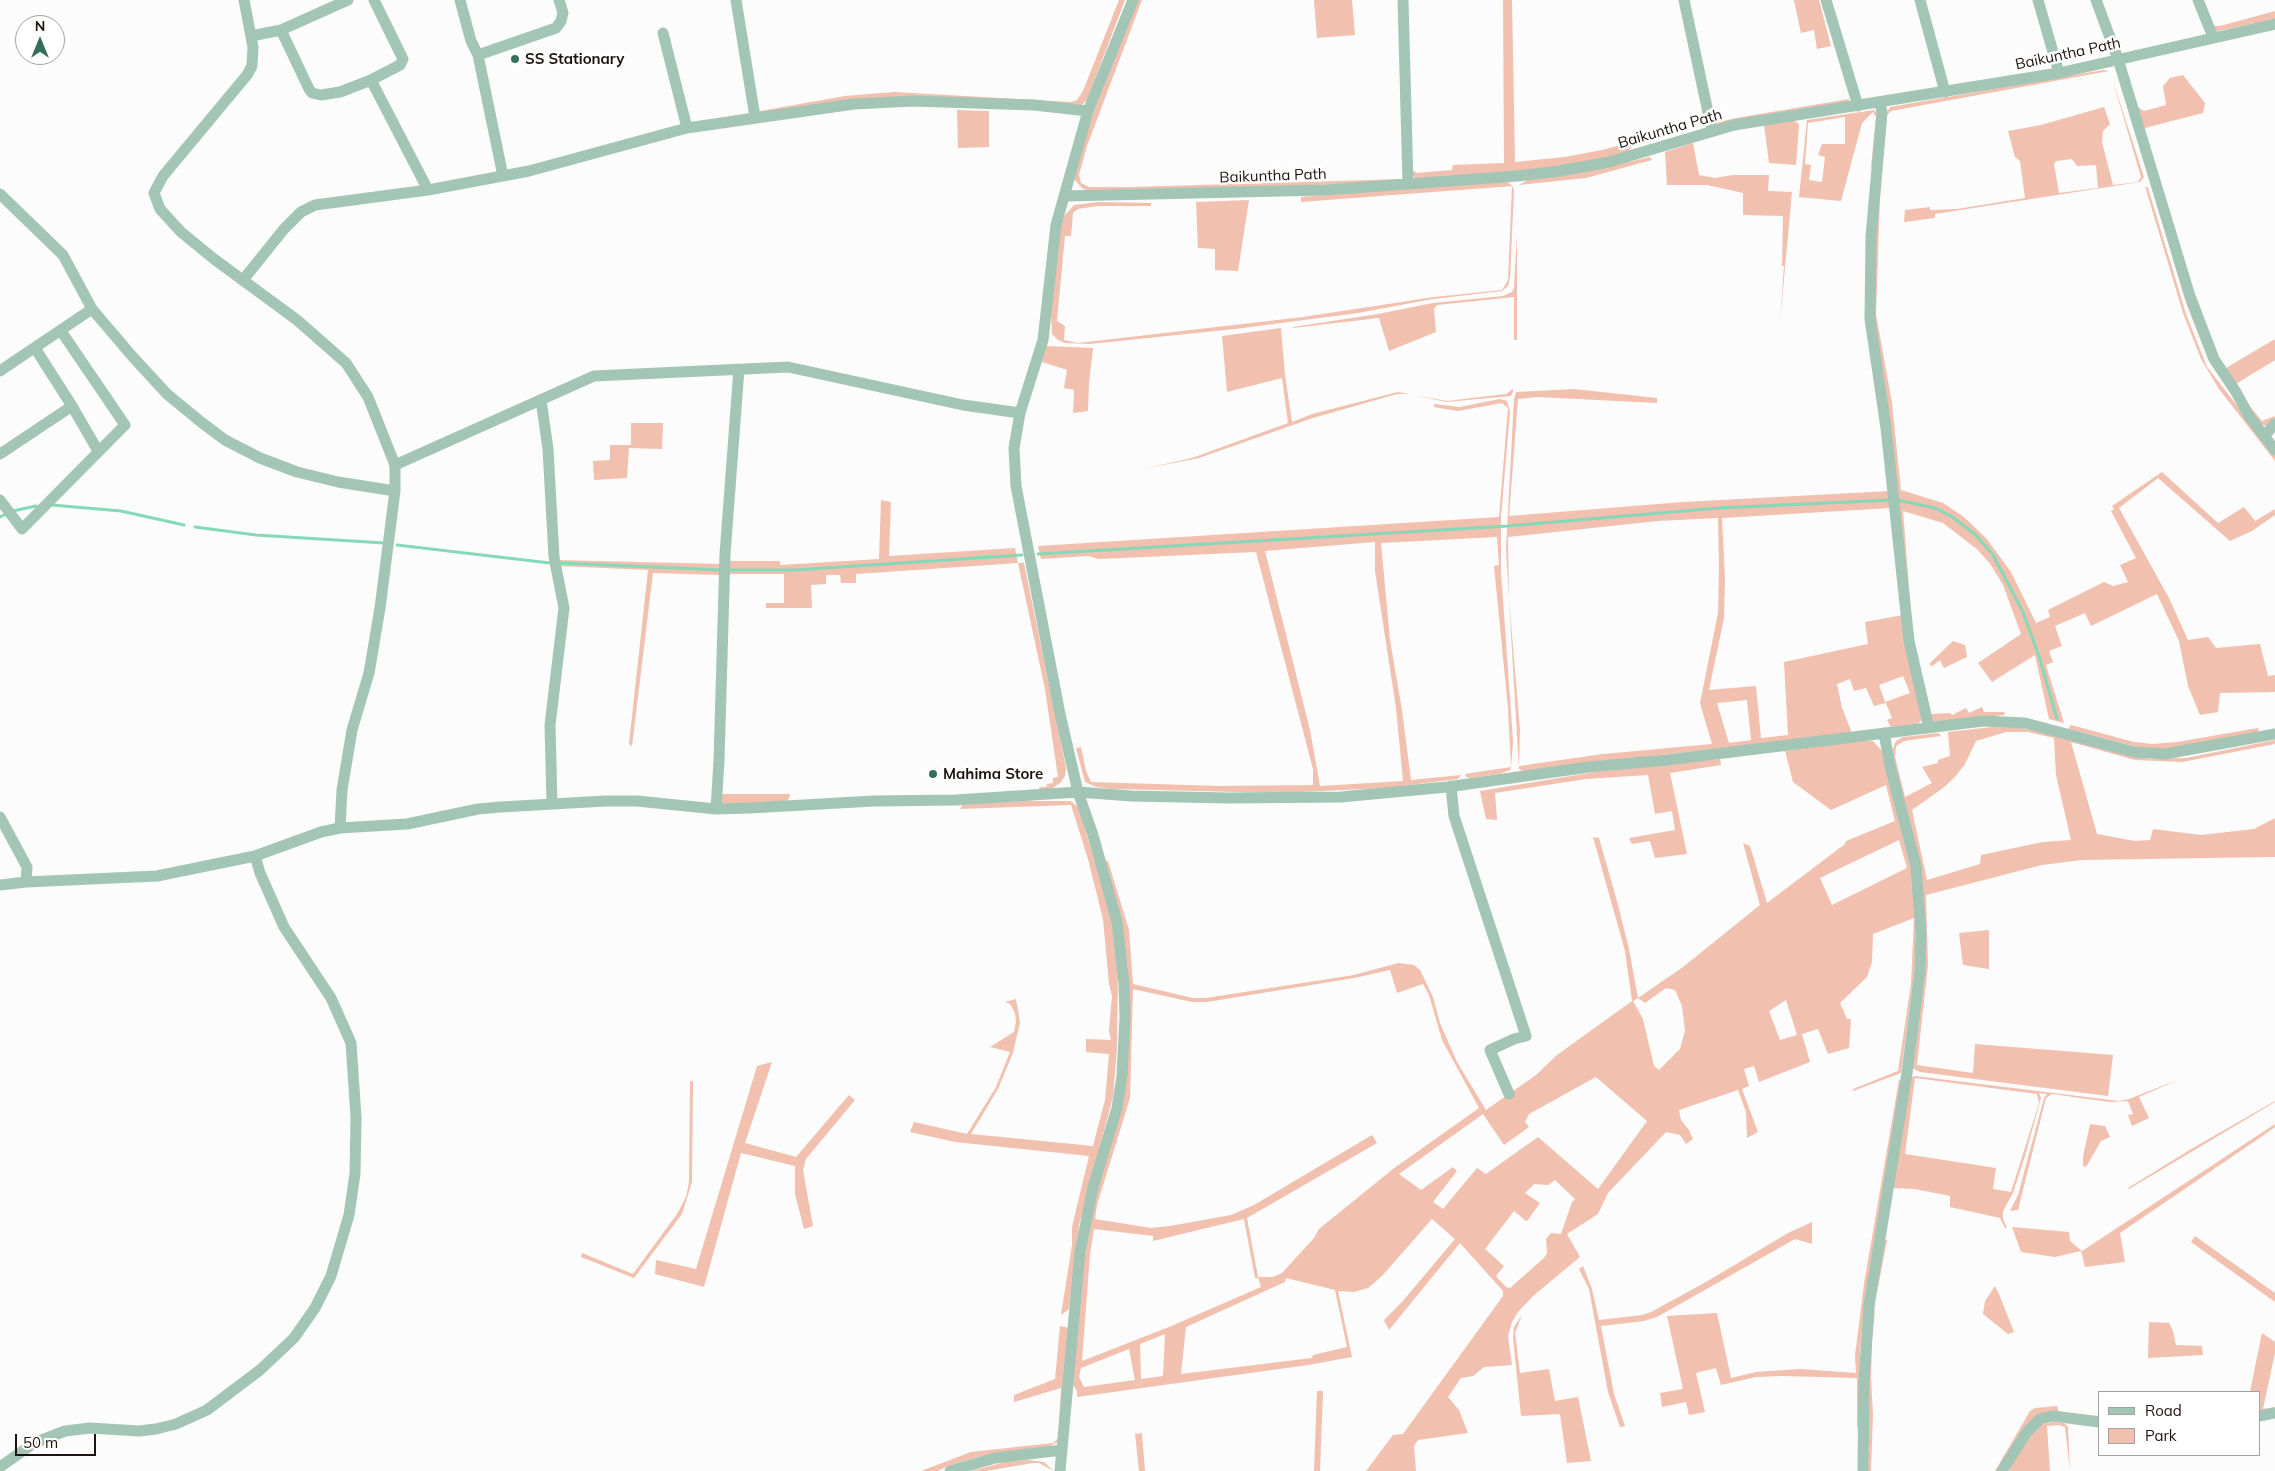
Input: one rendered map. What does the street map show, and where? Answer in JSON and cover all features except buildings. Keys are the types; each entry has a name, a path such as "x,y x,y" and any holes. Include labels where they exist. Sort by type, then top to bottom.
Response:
{"street":[{"path":"244,0 254,57 247,76 163,176 154,193 160,209 181,232 214,259 297,320 346,363 368,397 395,465 395,491 375,644 369,673 352,730 342,790 340,828"},
{"path":"251,36 281,30 348,0"},
{"path":"281,30 312,93 321,95 340,92 371,80 400,65 403,59 374,0"},
{"path":"460,0 471,41 478,55 503,176"},
{"path":"478,55 556,28 561,21 563,13 559,0"},
{"path":"736,0 755,117"},
{"path":"1060,1471 1080,1252 1093,1187 1117,1108 1122,1076 1125,1017 1124,983 1117,922 1093,835 1078,792 1060,714 1016,486 1014,448 1020,412 1043,340 1056,225 1088,111 1133,0"},
{"path":"1403,0 1408,184"},
{"path":"1684,0 1712,131"},
{"path":"1826,0 1858,106"},
{"path":"1920,0 1945,92"},
{"path":"2038,0 2059,73"},
{"path":"2096,0 2118,59 2195,311 2218,367 2236,392 2249,416 2275,450"},
{"path":"2198,0 2213,37"},
{"name":"Baikuntha Path","path":"1065,196 1249,193 1408,184 1560,171 1609,162 1712,131 1763,120 1880,103 2059,73 2275,24"},
{"path":"663,34 687,128"},
{"path":"371,80 410,152 428,190"},
{"path":"243,280 284,229 301,212 316,205 328,201 428,190 529,171 687,128 854,104 913,101 1015,104 1088,111"},
{"path":"1880,103 1882,112 1871,236 1870,319 1886,428 1909,641 1929,728"},
{"path":"0,194 63,255 92,309 167,394 225,440 260,458 297,472 338,482 395,491"},
{"path":"0,371 92,309"},
{"path":"0,500 22,529 125,425 61,330"},
{"path":"35,348 98,451"},
{"path":"395,465 594,376 773,367 800,369 963,405 1020,412"},
{"path":"716,809 720,752 725,554 735,436 738,369"},
{"path":"542,400 548,449 554,557 564,608 550,724 552,804"},
{"path":"0,454 72,406"},
{"path":"2264,436 2275,424"},
{"path":"0,885 26,882 157,876 255,856 321,832 340,828 407,824 478,809 552,804 637,801 716,809 792,807 874,801 956,800 1078,792 1131,796 1209,798 1341,797 1451,786 1598,766 1667,760 1983,721 2025,723 2134,752 2165,754 2275,734"},
{"path":"1863,1471 1864,1381 1869,1306 1907,1073 1920,970 1921,933 1916,866 1890,766 1884,733"},
{"path":"1451,786 1454,816 1526,1036 1514,1039 1490,1050 1509,1094"},
{"path":"0,817 27,867 26,882"},
{"path":"0,1467 34,1443 65,1431 90,1428 139,1431 156,1429 176,1424 207,1410 260,1370 294,1338 315,1308 332,1276 348,1215 355,1174 356,1117 351,1043 331,998 284,927 260,873 255,856"},
{"path":"2260,1416 2275,1413"},
{"path":"2002,1471 2027,1432 2040,1420 2053,1416 2098,1422"},
{"path":"950,1471 995,1458 1062,1450"}],"green space":[{"path":"1119,0 1125,0 1087,100 1080,106 894,97 709,120 845,96 894,92 1071,102 1077,100 1083,91"},
{"path":"1137,0 1142,0 1087,146 1079,175 1081,183 1089,187 1131,187 1404,179 1223,190 1088,191 1082,188 1074,179 1090,121"},
{"path":"1314,0 1352,0 1355,35 1317,38"},
{"path":"1503,0 1512,0 1515,162 1565,157 1632,142 1632,146 1628,152 1601,160 1515,173 1415,178 1411,174 1413,171 1417,173 1452,170 1453,165 1504,163"},
{"path":"1794,0 1819,0 1831,46 1817,49 1814,30 1801,33"},
{"path":"2275,11 2275,19 2213,32 2211,26 2220,26"},
{"path":"2103,70 2109,71 1891,111 1887,115 1880,198 1876,314 1892,403 1901,490 1943,503 1964,517 1986,538 2011,572 2036,623 2050,617 2048,610 2104,582 2113,586 2128,582 2120,565 2136,558 2111,511 2114,509 2112,506 2162,472 2218,523 2244,507 2255,521 2275,509 2275,515 2252,531 2230,541 2158,478 2119,508 2169,598 2188,640 2208,637 2216,648 2260,644 2268,676 2275,675 2275,692 2220,693 2218,712 2200,715 2188,686 2179,641 2157,594 2091,626 2085,613 2055,626 2062,646 2049,651 2053,662 2046,665 2064,723 2049,719 2035,655 1992,682 1978,663 2021,634 2003,585 1991,565 1978,550 1943,523 1903,511 1913,637 1931,714 1950,713 1952,715 1966,708 1969,713 1982,707 1984,712 2004,712 2005,715 1934,722 1930,718 1914,658 1883,384 1873,330 1874,250 1884,117 1890,107"},
{"path":"2183,75 2205,103 2203,113 2137,130 2190,299 2211,352 2221,371 2275,339 2275,360 2231,387 2262,421 2275,416 2275,420 2266,426 2256,422 2231,392 2208,359 2186,303 2130,113 2132,108 2137,107 2144,111 2166,105 2163,86 2170,78"},
{"path":"2112,78 2144,177 2140,182 1935,214 1935,218 1904,222 1905,210 1930,207 1930,210 1957,209 2025,198 2020,161 2015,157 2008,131 2041,125 2104,107 2110,124 2103,131 2102,142 2113,185 2138,182 2141,177","holes":["2072,159 2077,166 2096,165 2098,188 2059,193 2054,164 2056,161"]},
{"path":"1849,99 1849,103 1798,109 1710,127 1710,124 1736,118"},
{"path":"957,110 989,111 989,147 958,148"},
{"path":"1874,110 1877,113 1873,168 1871,167 1876,117 1873,112 1862,123 1841,201 1799,197 1807,120","holes":["1845,117 1845,144 1822,144 1818,155 1825,157 1822,182 1809,180 1811,165 1805,164 1808,123"]},
{"path":"1792,120 1799,125 1796,165 1769,163 1764,125"},
{"path":"1693,143 1699,175 1715,178 1733,175 1769,175 1768,191 1792,192 1780,323 1784,266 1782,266 1783,216 1743,215 1743,193 1707,185 1667,185 1665,152"},
{"path":"1650,157 1652,160 1586,178 1519,185 1529,179 1606,167"},
{"path":"1506,181 1512,186 1301,202 1301,197"},
{"path":"1512,186 1514,191 1510,277 1508,286 1502,291 1433,299 1358,313 1235,329 1090,344 1065,343 1058,340 1052,334 1051,315 1061,225 1065,215 1074,205 1099,202 1151,203 1151,206 1097,206 1078,209 1073,213 1071,236 1065,236 1057,321 1065,326 1064,340 1078,343 1303,317 1434,297 1502,290 1508,280"},
{"path":"2145,186 2148,188 2186,314 2207,367 2275,454 2275,461 2219,389 2201,359 2183,313"},
{"path":"1249,200 1238,271 1215,270 1215,249 1198,248 1196,202"},
{"path":"1517,233 1517,340 1514,340 1514,297 1437,305 1434,309 1436,332 1389,351 1379,318 1293,328 1433,303 1503,296 1512,292 1514,288"},
{"path":"1281,328 1292,422 1312,414 1398,392 1409,394 1397,394 1313,418 1199,458 1143,469 1192,458 1288,423 1282,378 1227,392 1222,336"},
{"path":"1046,346 1093,348 1088,411 1073,413 1074,390 1064,388 1067,370 1042,362"},
{"path":"1513,389 1511,396 1446,402 1415,395 1447,401 1506,394"},
{"path":"1574,389 1657,398 1657,403 1537,397 1518,399 1509,516 1683,502 1890,491 1891,508 1722,518 1725,578 1724,618 1709,690 1756,686 1761,738 1788,735 1784,662 1868,644 1865,622 1903,615 1923,717 1921,721 1917,724 1891,727 1887,720 1892,718 1886,703 1874,706 1866,688 1854,691 1850,679 1837,684 1842,708 1852,733 1523,771 1519,769 1506,549 1514,399 1516,392","holes":["1718,518 1718,613 1700,703 1712,744 1603,754 1519,766 1520,730 1509,599 1508,537 1658,521","1903,676 1910,693 1885,702 1879,685","1747,700 1751,740 1729,743 1717,703"]},
{"path":"1500,399 1507,401 1510,412 1501,517 1501,571 1513,741 1511,768 1510,770 1499,774 1471,778 1466,777 1465,774 1511,767 1508,708 1494,566 1499,565 1497,537 1381,543 1390,640 1411,780 1461,775 1458,779 1386,788 1281,793 1112,789 1096,787 1085,782 1076,748 1081,747 1086,771 1091,782 1220,786 1313,785 1313,769 1256,552 1099,559 1088,556 1041,559 1038,546 1499,517 1508,408 1502,403 1458,411 1434,407 1434,404 1460,407","holes":["1375,542 1375,571 1396,708 1403,781 1320,786 1310,730 1265,551"]},
{"path":"631,423 663,423 662,449 629,448 627,478 594,480 593,461 610,460 610,445 631,445"},
{"path":"881,500 891,502 889,556 1015,548 1018,563 856,574 856,583 841,583 840,575 826,575 826,584 811,585 812,608 766,608 766,603 784,603 784,574 729,574 722,794 790,794 789,799 782,802 712,804 721,575 653,573 632,746 629,744 648,570 559,566 558,560 721,564 722,561 780,561 780,565 879,559"},
{"path":"1018,563 1024,563 1066,768 1065,776 1061,782 1052,789 1040,790 1039,787 1046,787 1047,784 1053,783 1053,778 1058,777 1045,689"},
{"path":"1953,641 1965,645 1967,657 1944,668 1940,660 1931,667 1930,663"},
{"path":"2071,725 2134,742 2152,744 2177,742 2258,728 2259,732 2206,743 2162,749 2137,747 2068,729"},
{"path":"1992,727 2022,728 2149,759 2186,758 2275,740 2275,744 2182,762 2135,760 2071,742 2097,834 2135,841 2150,840 2153,829 2201,835 2254,829 2275,818 2275,857 2081,860 2042,865 1926,895 1928,965 1917,1065 1973,1073 1975,1044 2113,1055 2108,1096 1920,1072 1912,1068 1924,928 1892,751 1896,741 1903,737 1939,733 1941,736 1904,741 1896,746 1895,757 1905,797 1932,783 1922,767 1938,763 1938,760 1950,756 1948,732","holes":["2006,732 2028,732 2054,738 2056,775 2071,840 2043,842 1981,855 1980,864 1927,880 1912,810 1955,777 1965,764 1976,741"]},
{"path":"1863,740 1873,741 1883,752 1911,866 1916,918 1915,968 1901,1073 1853,1091 1853,1089 1898,1071 1911,984 1914,918 1873,934 1872,962 1867,977 1840,1003 1847,1019 1851,1019 1849,1048 1828,1054 1818,1029 1802,1034 1810,1062 1759,1082 1754,1066 1744,1069 1749,1086 1742,1089 1758,1132 1747,1138 1746,1112 1738,1090 1679,1110 1681,1120 1693,1139 1686,1144 1680,1135 1666,1132 1608,1193 1598,1214 1567,1234 1580,1257 1533,1296 1518,1312 1512,1322 1508,1336 1512,1365 1484,1367 1473,1376 1461,1378 1448,1397 1459,1410 1468,1433 1418,1440 1414,1446 1416,1471 1366,1471 1393,1435 1403,1434 1503,1296 1503,1291 1460,1243 1389,1330 1384,1320 1402,1302 1455,1239 1432,1219 1382,1276 1368,1288 1354,1292 1338,1291 1352,1357 1308,1365 1077,1397 1077,1391 1073,1385 1085,1254 1098,1184 1111,1144 1128,969 1122,927 1105,860 1108,861 1129,930 1133,984 1193,998 1206,998 1354,975 1398,963 1414,965 1420,970 1433,997 1440,1023 1457,1062 1486,1110 1536,1075 1557,1055 1632,1001 1625,951 1593,837 1599,838 1617,901 1629,949 1638,998 1683,967 1760,905 1743,843 1750,846 1767,903 1845,844 1846,841 1895,821 1886,785 1831,810 1793,782 1785,751","holes":["1899,840 1907,868 1832,905 1820,878","1390,970 1397,993 1423,984 1429,995 1442,1040 1479,1108 1393,1169 1319,1229 1314,1238 1282,1273 1273,1277 1258,1277 1247,1218 1377,1143 1372,1135 1254,1205 1231,1215 1151,1228 1095,1219 1097,1205 1130,1098 1133,989 1192,1002 1207,1002 1354,978","1666,988 1675,990 1682,1006 1685,1031 1680,1049 1659,1070 1654,1066 1643,1019 1633,1001 1638,998 1645,1003","1786,1000 1797,1035 1780,1040 1769,1011","1596,1077 1647,1121 1598,1189 1538,1137 1486,1174 1477,1168 1443,1209 1433,1202 1457,1171 1453,1167 1421,1190 1399,1174 1483,1114 1504,1145 1529,1127 1525,1122 1529,1114","1555,1180 1575,1199 1572,1202 1561,1234 1551,1233 1546,1239 1547,1253 1544,1258 1510,1288 1506,1287 1496,1276 1504,1266 1485,1249 1514,1211 1526,1221 1528,1220 1540,1203 1525,1193 1534,1184 1548,1185","1244,1219 1255,1278 1258,1278 1261,1287 1169,1327 1082,1361 1090,1254 1094,1229 1153,1236 1153,1241","1286,1278 1335,1290 1347,1347 1313,1355 1312,1358 1181,1374 1186,1327 1285,1282","1165,1334 1163,1376 1141,1379 1140,1344","1129,1349 1135,1380 1084,1387 1079,1377 1081,1368"]},
{"path":"1720,759 1721,765 1670,773 1687,854 1655,858 1650,841 1632,844 1629,838 1675,830 1672,811 1655,814 1648,775 1586,779 1495,793 1497,820 1486,819 1480,791 1595,772"},
{"path":"1071,801 1079,808 1111,916 1118,974 1117,1049 1113,1097 1079,1225 1069,1309 1061,1315 1072,1245 1072,1227 1089,1156 955,1142 910,1132 914,1122 967,1134 996,1087 1010,1052 990,1047 1014,1032 1015,1013 1010,1004 1005,1002 1016,999 1020,1022 1013,1053 998,1089 971,1134 1093,1146 1105,1100 1109,1054 1086,1052 1086,1039 1111,1040 1109,1030 1112,996 1109,984 1103,919 1088,859 1071,805 960,809 963,804"},
{"path":"1989,930 1989,969 1963,965 1959,933"},
{"path":"772,1062 745,1143 796,1157 849,1095 855,1100 806,1159 803,1170 813,1226 804,1229 795,1194 795,1166 741,1153 704,1287 655,1274 656,1260 696,1269 757,1066"},
{"path":"1911,1077 2119,1101 2129,1099 2180,1079 2139,1097 2149,1118 2132,1126 2128,1115 2133,1114 2128,1101 2109,1102 2052,1094 2046,1098 2018,1210 2010,1211 2018,1195 2044,1098 2047,1094 2039,1093 2041,1098 2025,1156 2013,1193 2003,1211 2003,1219 2007,1228 2005,1228 2000,1218 1950,1207 1950,1196 1915,1189 1893,1188","holes":["1915,1078 2037,1094 2039,1103 2011,1192 1993,1189 1996,1168 1905,1154"]},
{"path":"1899,1080 1901,1081 1864,1310 1860,1351 1860,1428 1857,1427 1857,1378 1756,1377 1721,1385 1716,1368 1696,1373 1705,1412 1689,1415 1686,1402 1662,1407 1660,1393 1683,1389 1667,1316 1717,1313 1731,1378 1756,1372 1800,1369 1856,1373 1855,1355 1864,1284"},
{"path":"690,1081 693,1081 692,1182 682,1214 634,1278 581,1257 582,1253 633,1274 677,1214 686,1197 689,1182"},
{"path":"2275,1101 2129,1189 2128,1188 2193,1148"},
{"path":"2090,1124 2105,1126 2110,1137 2101,1141 2086,1167 2083,1166 2083,1157"},
{"path":"2275,1124 2275,1127 2261,1137 2120,1233 2125,1262 2085,1267 2081,1251 2055,1257 2021,1252 2012,1227 2069,1232 2070,1241 2082,1251"},
{"path":"1812,1222 1812,1244 1795,1239 1657,1317 1644,1321 1601,1326 1614,1394 1625,1426 1620,1427 1608,1392 1589,1289 1579,1269 1583,1266 1592,1289 1599,1320 1642,1315 1706,1282 1788,1233"},
{"path":"2195,1236 2275,1293 2275,1302 2191,1242"},
{"path":"1884,1240 1887,1240 1876,1297"},
{"path":"1995,1286 2014,1332 2008,1334 1983,1314 1985,1301"},
{"path":"1876,1299 1872,1342 1871,1379 1873,1414 1871,1471 1868,1471 1867,1379"},
{"path":"1522,1315 1515,1333 1520,1373 1549,1369 1555,1401 1578,1397 1591,1461 1567,1463 1560,1414 1521,1416 1513,1338 1514,1327"},
{"path":"2149,1322 2169,1323 2176,1345 2202,1346 2203,1355 2148,1358"},
{"path":"1060,1326 1069,1328 1058,1442 1050,1446 978,1457 938,1471 921,1471 971,1452 1053,1443 1058,1438 1061,1388 1014,1402 1014,1395 1055,1379"},
{"path":"2262,1333 2275,1342 2275,1353 2263,1409 2275,1407 2275,1410 2260,1412 2260,1391 2250,1391"},
{"path":"1317,1391 1323,1391 1320,1471 1314,1471"},
{"path":"2057,1406 2059,1412 2098,1416 2098,1419 2047,1412 1998,1471 1995,1471 2030,1411 2035,1408"},
{"path":"2064,1423 2068,1427 2070,1471 2065,1427 2058,1425 2047,1426 2050,1471 2010,1471 2009,1469 2030,1437 2042,1424"},
{"path":"1142,1433 1145,1471 1139,1471 1135,1434"},
{"path":"1028,1460 1044,1462 1054,1471 1039,1463 1033,1463 986,1471 971,1471 1005,1462"}],"waterway":[{"path":"1038,554 1508,526 1719,508 1891,500"},
{"path":"1897,500 1935,508 1951,516 1976,535 1993,555 2022,610 2039,656 2057,719"},
{"path":"52,505 121,511 184,525"},
{"path":"13,511 36,506"},
{"path":"0,517 4,515"},
{"path":"195,527 256,535 384,543"},
{"path":"397,545 550,563"},
{"path":"728,570 795,570 1022,555"},
{"path":"560,563 722,570"}],"place":[{"name":"SS Stationary","path":"515,59"},
{"name":"Mahima Store","path":"933,774"}]}
